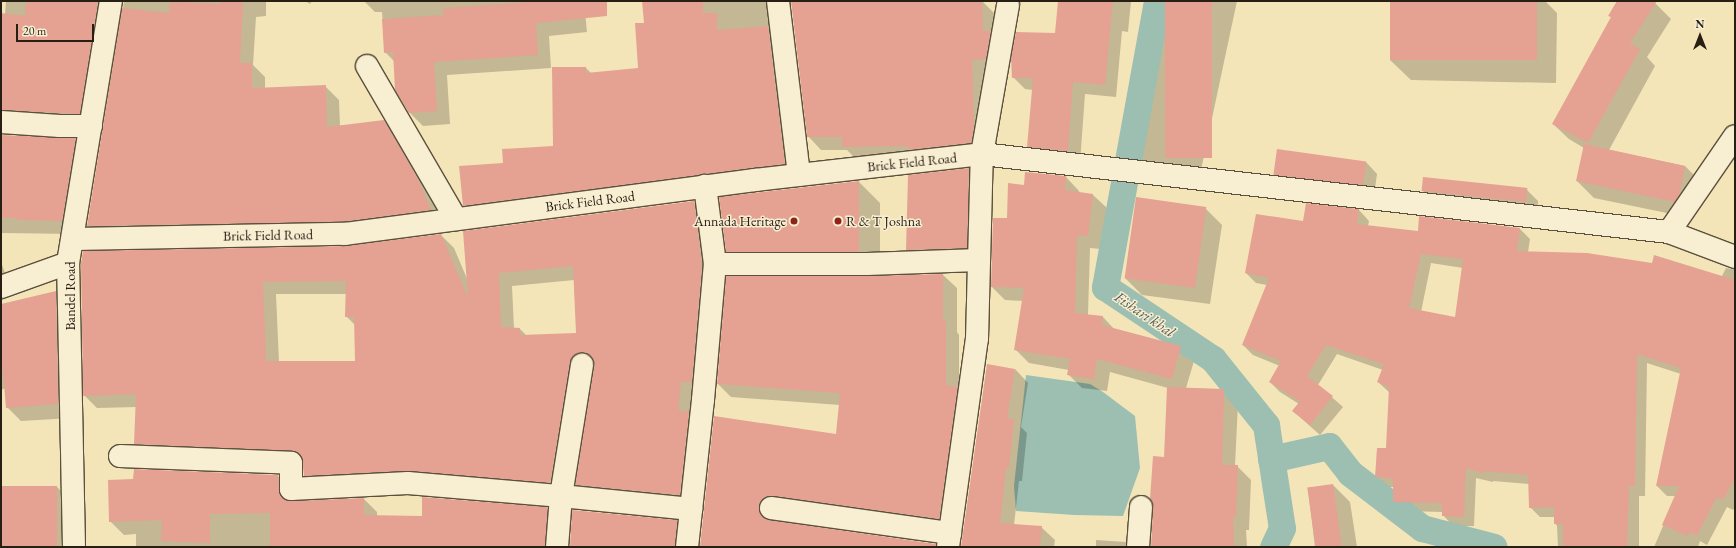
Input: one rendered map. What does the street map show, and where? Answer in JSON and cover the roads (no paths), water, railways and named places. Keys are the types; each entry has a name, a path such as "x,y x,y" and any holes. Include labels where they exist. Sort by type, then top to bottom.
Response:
{"street":[{"name":"Bandel Road","path":"74,547 68,263 111,1"},
{"path":"778,1 799,175"},
{"path":"771,508 949,540 977,338 982,154 1008,5"},
{"path":"367,66 456,219"},
{"path":"1,122 60,126 91,126"},
{"path":"1669,232 1735,136"},
{"name":"Brick Field Road","path":"73,239 345,234 705,186 982,154 1669,232 1735,257"},
{"path":"686,547 703,400 715,264 705,186"},
{"path":"715,264 867,264 980,260"},
{"path":"1,287 68,263"},
{"path":"557,547 561,496 582,365"},
{"path":"120,456 291,463 291,489 408,483 691,509"},
{"path":"1138,547 1141,507"}],"waterway":[{"name":"Fishari khal","path":"1157,1 1105,287 1213,359 1266,425 1282,528 1273,547"},
{"path":"1271,459 1329,446 1350,473 1422,528 1494,547"}],"place":[{"name":"Annada Heritage","path":"794,221"},
{"name":"R & T Joshna","path":"838,221"}]}
